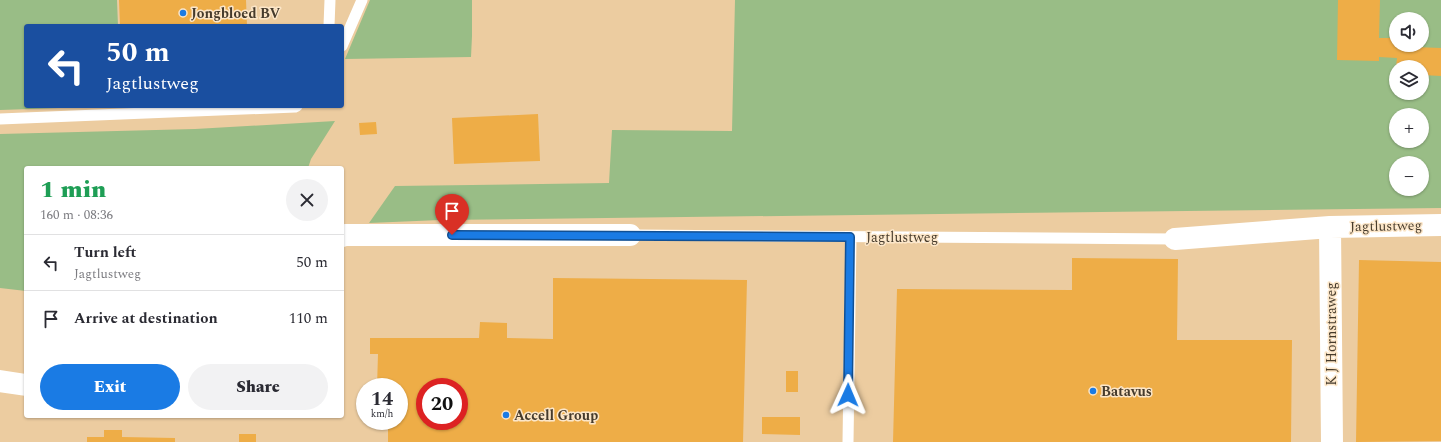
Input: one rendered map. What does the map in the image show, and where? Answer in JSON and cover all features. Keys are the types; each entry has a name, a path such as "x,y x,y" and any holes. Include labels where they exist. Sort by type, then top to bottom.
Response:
{"street":[{"name":"Jagtlustweg","path":"1175,239 1330,227 1441,225"},
{"name":"K J Hornstraweg","path":"1330,227 1332,442"},
{"name":"Jagtlustweg","path":"344,235 630,236"},
{"path":"0,381 24,384"}],"lane":[{"path":"329,24 330,0"},
{"path":"344,41 362,0"},
{"path":"0,120 272,108"},
{"name":"Jagtlustweg","path":"630,236 1175,239"},
{"path":"848,442 850,237"}],"shaded area":[{"path":"0,0 1441,0 1441,442 0,442"}],"green space":[{"path":"0,0 117,0 118,24 24,24 24,108 60,108 0,110"},
{"path":"370,0 472,0 471,57 345,59"},
{"path":"735,0 1441,0 1441,208 440,220 369,223 395,186 609,183 612,130 732,131"},
{"path":"335,121 311,159 309,166 24,166 24,291 0,288 0,134 195,129"}],"building":[{"name":"Jongbloed BV","path":"119,0 246,0 247,24 120,24"},
{"path":"1338,0 1380,0 1379,38 1389,38 1389,52 1429,52 1429,48 1441,48 1441,76 1429,75 1429,60 1397,60 1397,58 1379,57 1379,61 1337,60"},
{"path":"538,114 540,161 454,164 452,118"},
{"path":"376,122 377,134 360,135 359,123"},
{"name":"Batavus","path":"1072,258 1178,259 1177,340 1292,340 1291,442 893,442 897,289 1072,290"},
{"path":"1359,260 1441,262 1441,441 1356,442"},
{"path":"553,278 747,280 743,442 388,442 388,430 408,430 408,378 377,378 378,354 370,354 370,338 479,338 480,322 507,323 507,338 553,339"},
{"path":"786,371 798,371 798,392 786,392"},
{"path":"762,417 800,417 800,435 762,434"},
{"path":"104,430 122,430 122,437 175,438 175,442 87,442 87,437 104,437"},
{"path":"239,434 256,434 256,442 239,442"}],"place":[{"name":"Jongbloed BV","path":"183,13"},
{"name":"Batavus","path":"1093,391"},
{"name":"Accell Group","path":"506,415"}],"route":[{"path":"452,235 850,237 848,395"}]}
